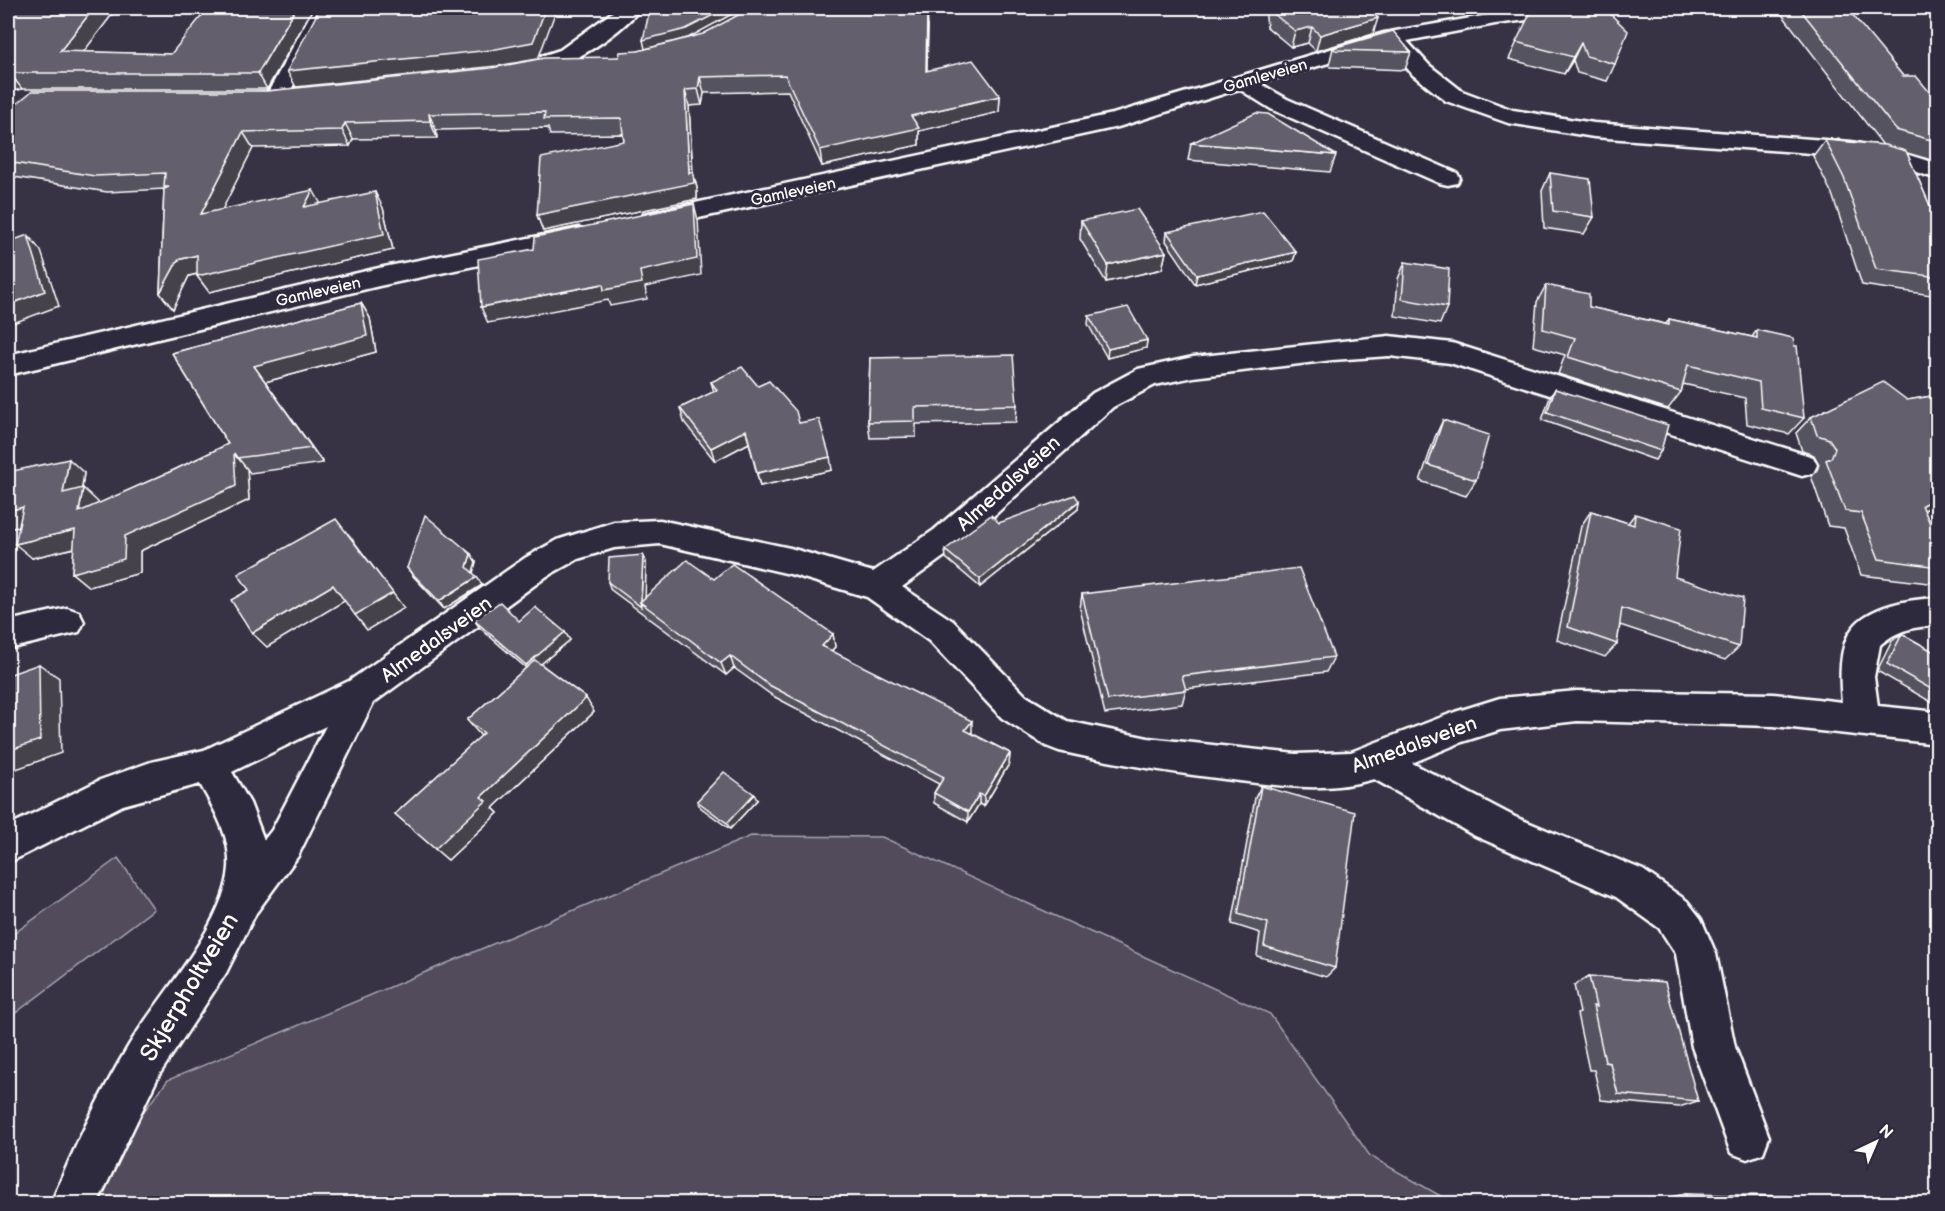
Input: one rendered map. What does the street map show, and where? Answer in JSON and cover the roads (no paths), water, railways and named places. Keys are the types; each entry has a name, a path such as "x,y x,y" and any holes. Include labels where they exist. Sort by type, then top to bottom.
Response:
{"street":[{"path":"298,96 266,99 324,8"},
{"path":"497,75 549,65 567,57 630,8"},
{"name":"Gamleveien","path":"8,365 379,277 1118,120 1241,81 1392,38 1495,18 1576,8"},
{"path":"1392,38 1421,70 1454,96 1508,116 1594,130 1851,149 1885,155 1938,172"},
{"path":"567,57 593,61"},
{"path":"1241,81 1279,104 1448,178"},
{"name":"Almedalsveien","path":"877,587 945,539 1103,400 1148,376 1193,367 1332,350 1389,346 1452,353 1802,465"},
{"name":"Almedalsveien","path":"8,845 113,792 151,779 209,765 362,692 536,567 568,549 614,535 660,532 719,543 877,587 941,631 1014,707 1059,735 1148,754 1296,771 1351,769 1378,761 1455,728 1500,714 1539,708 1577,706 1774,710 1938,728"},
{"path":"1863,718 1857,677 1864,638 1893,618 1915,612 1938,612"},
{"path":"8,635 67,622"},
{"path":"238,908 285,843 362,692"},
{"path":"1378,761 1412,785 1491,824 1620,879 1673,916 1686,931 1697,954 1703,975 1706,1016 1732,1101 1747,1137"},
{"name":"Skjerpholtveien","path":"74,1203 123,1099 155,1041 222,940 238,908 248,872 248,848 241,823 209,765"}]}
